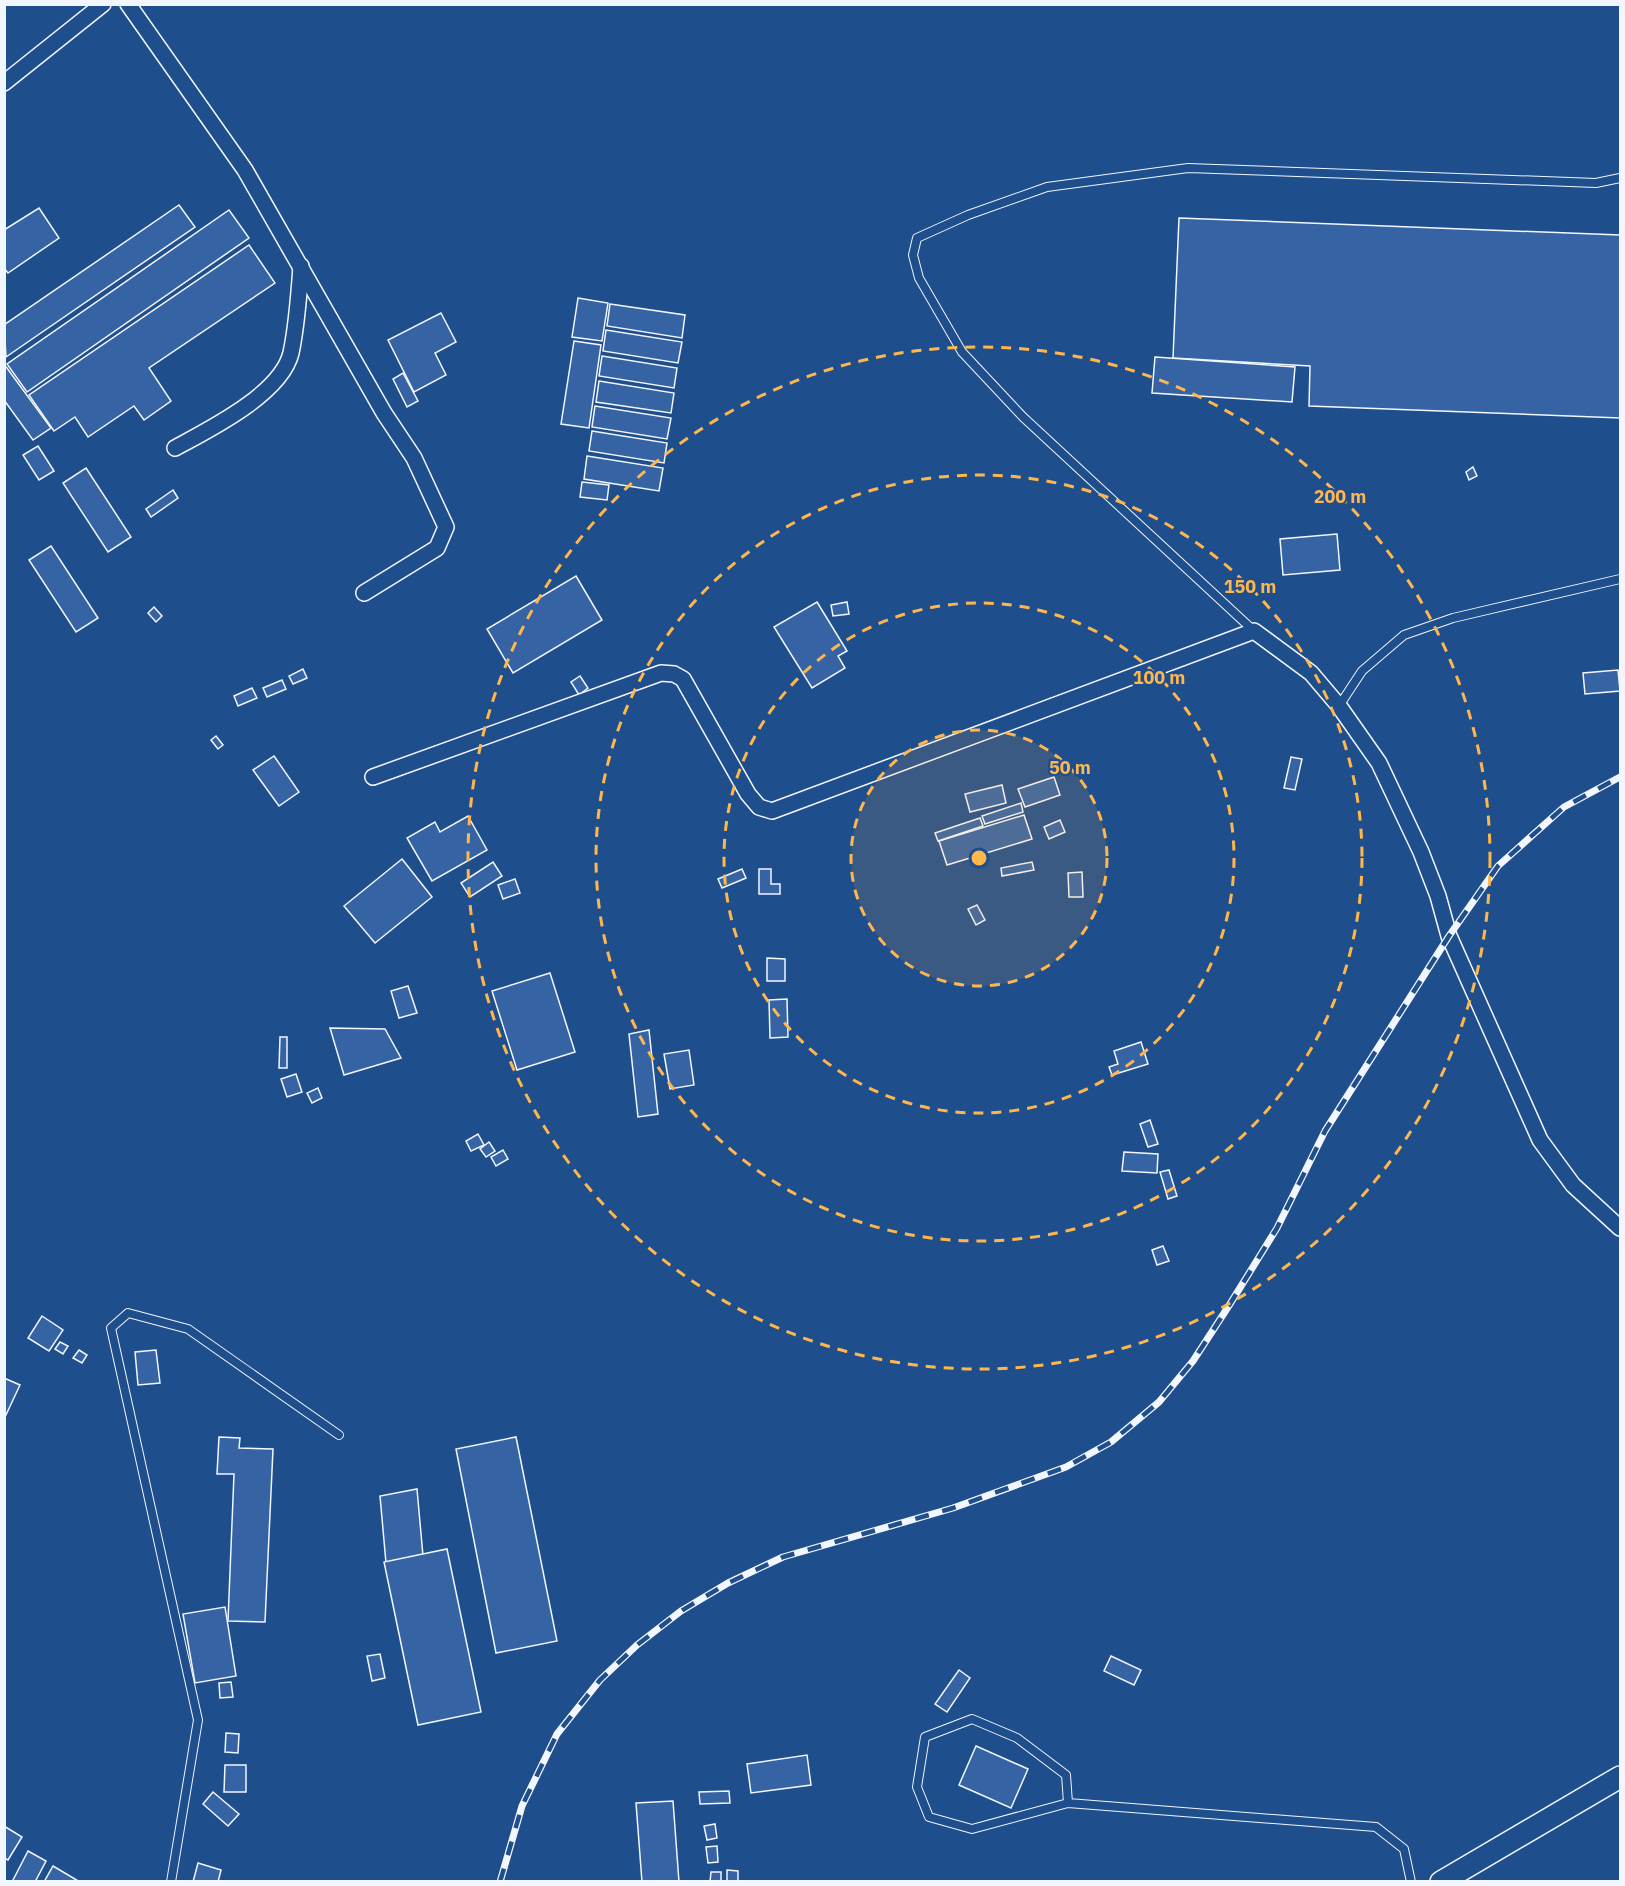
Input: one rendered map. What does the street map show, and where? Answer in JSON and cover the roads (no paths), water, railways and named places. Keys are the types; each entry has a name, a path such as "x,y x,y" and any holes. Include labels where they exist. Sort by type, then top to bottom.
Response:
{"street":[{"path":"4,83 103,4"},
{"path":"128,4 246,170 384,412 414,458 446,527 436,548 364,593"},
{"path":"175,448 220,424 279,378 290,355 301,266"},
{"path":"373,777 661,674 674,674 683,679 748,794 759,807 772,811 1254,630 1311,673 1339,706 1379,763 1421,852 1438,896 1449,936 1540,1140 1573,1185 1620,1228"},
{"path":"1441,1881 1620,1777"}],"lane":[{"path":"1254,630 1023,417 962,352 919,278 913,255 917,238 968,215 1047,187 1188,168 1596,183 1620,178"},
{"path":"1339,706 1362,671 1404,635 1453,618 1620,579"},
{"path":"171,1881 198,1720 111,1328 128,1313 188,1329 339,1435"},
{"path":"1068,1803 1066,1774 1017,1738 972,1719 925,1737 917,1786 929,1817 972,1829 1068,1803 1377,1827 1404,1849 1411,1881"}],"railway":[{"path":"500,1882 522,1806 557,1734 600,1680 637,1645 681,1611 728,1583 783,1557 953,1508 1066,1467 1111,1442 1159,1402 1193,1361 1230,1304 1277,1228 1325,1131 1449,936 1498,866 1564,807 1620,777"}]}
